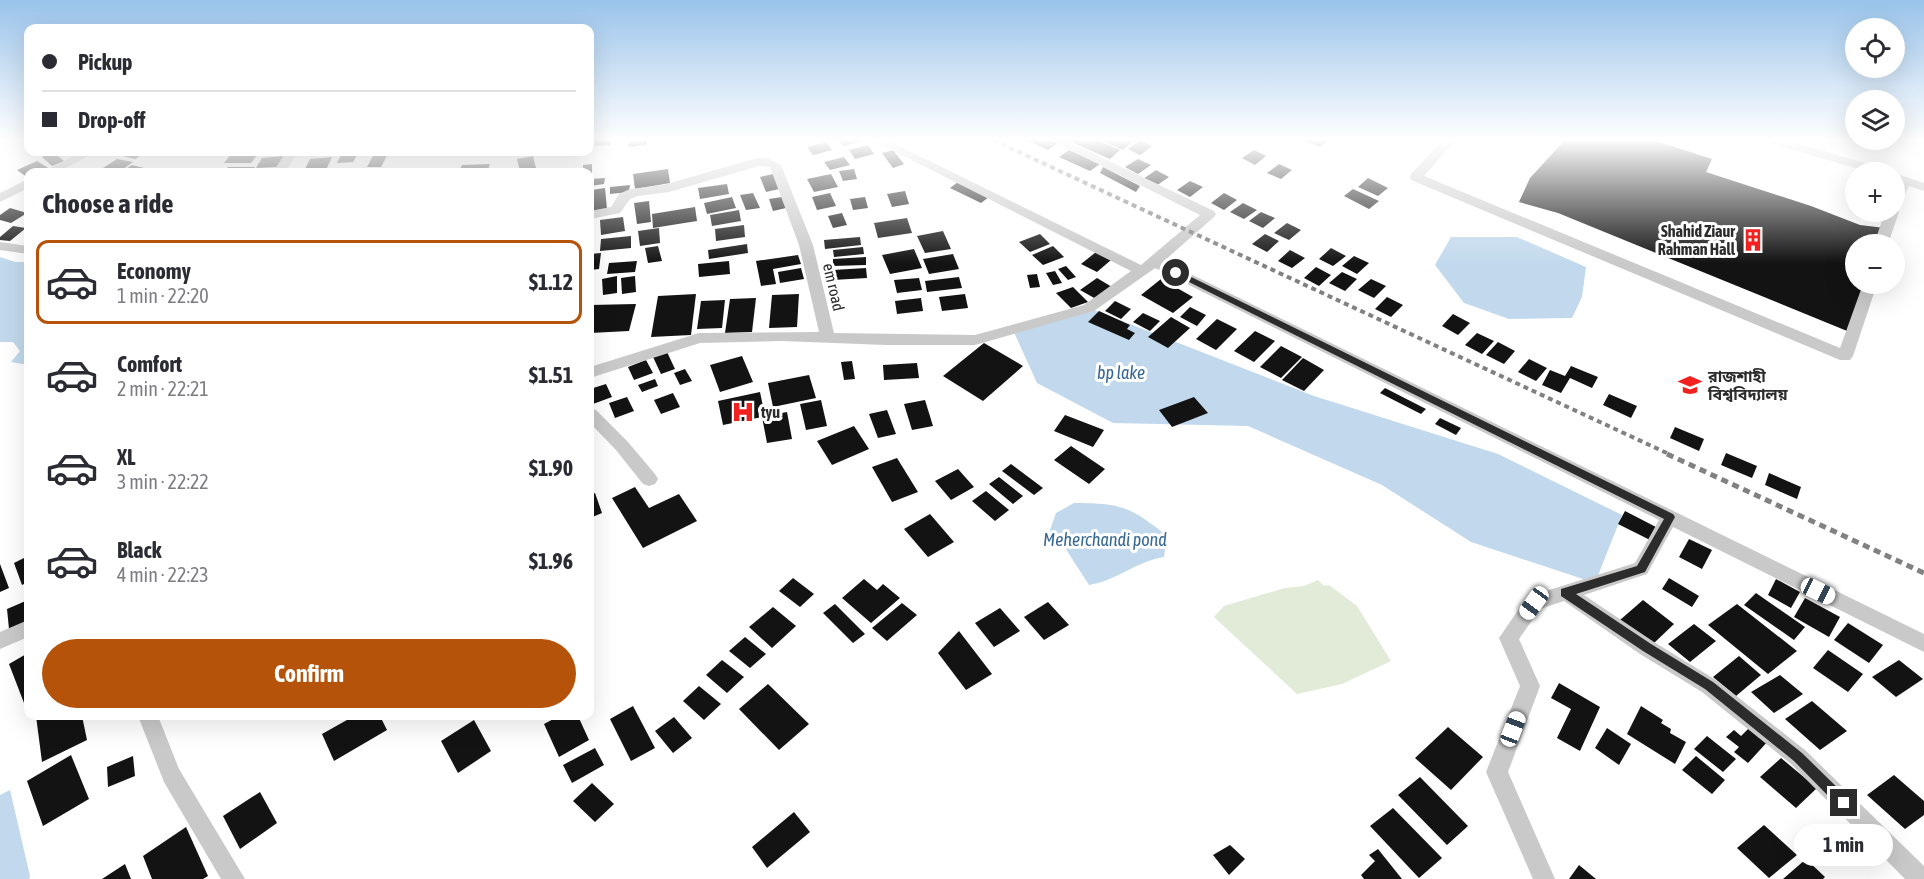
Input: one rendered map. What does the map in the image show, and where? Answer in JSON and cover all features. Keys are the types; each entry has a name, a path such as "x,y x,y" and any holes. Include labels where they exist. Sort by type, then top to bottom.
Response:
{"street":[{"name":"em road","path":"594,214 619,209 627,195 664,189 692,181"},
{"name":"em road","path":"782,181 806,245 828,338"},
{"path":"966,181 1670,517 1924,643"},
{"path":"594,373 699,338 975,340 1089,308 1148,266 1209,214 1141,181"},
{"path":"1426,181 1845,356 1867,294"},
{"path":"1906,181 1924,187"},
{"path":"0,198 24,185"},
{"path":"0,246 24,249"},
{"path":"594,418 622,446 649,479"},
{"path":"1545,879 1497,772 1530,686 1509,638 1534,603 1641,569 1670,517"},
{"path":"1565,592 1647,648 1709,686 1736,707 1798,757 1921,879"},
{"path":"0,640 24,630"},
{"path":"150,720 171,775 234,879"}],"green space":[{"path":"1318,580 1324,586 1329,585 1357,606 1391,661 1342,684 1297,694 1214,617 1224,606 1285,588 1304,586"}],"water":[{"path":"1451,237 1517,237 1586,267 1582,297 1572,318 1509,319 1464,303 1435,265"},
{"path":"0,257 15,262 24,262 24,364 11,362 20,351 13,342 0,342"},
{"name":"bp lake","path":"1089,308 1314,396 1498,454 1622,515 1595,583 1471,542 1382,485 1248,426 1113,423 1037,383 1013,330"},
{"name":"Meherchandi pond","path":"1074,503 1115,506 1144,519 1167,536 1164,557 1145,562 1108,580 1089,585 1060,540 1049,533 1056,513"},
{"path":"10,790 29,879 0,879 0,795"}],"building":[{"path":"594,181 604,181 604,184 594,185"},
{"path":"634,181 670,181 670,183 635,189"},
{"path":"762,181 776,181 779,189 766,192"},
{"path":"808,181 835,181 838,187 814,192"},
{"path":"1115,181 1130,181 1140,186 1136,192"},
{"path":"1147,181 1163,181 1156,186"},
{"path":"1190,181 1203,187 1190,197 1177,190"},
{"path":"1365,181 1374,181 1388,188 1378,196 1358,187"},
{"name":"Shahid Ziaur Rahman Hall","path":"1529,181 1734,181 1811,206 1845,219 1845,222 1885,228 1884,234 1845,234 1845,294 1866,294 1852,333 1558,213 1519,202"},
{"path":"958,182 989,197 981,203 950,188"},
{"path":"727,184 729,194 700,199 698,188"},
{"path":"630,185 629,192 610,194 610,187"},
{"path":"605,188 607,209 594,211 594,190"},
{"path":"1353,189 1379,201 1369,209 1344,196"},
{"path":"905,191 909,204 892,207 887,194"},
{"path":"753,193 760,208 746,210 740,195"},
{"path":"830,193 836,206 817,210 812,197"},
{"path":"1224,193 1237,200 1224,210 1211,203"},
{"path":"732,197 736,208 707,214 704,203"},
{"path":"782,197 786,208 773,211 769,199"},
{"path":"865,197 868,208 853,210 850,199"},
{"path":"649,201 651,222 637,224 634,203"},
{"path":"1243,203 1257,210 1244,219 1230,212"},
{"path":"695,207 697,221 653,228 652,214"},
{"path":"10,208 24,212 24,215 11,223 0,220 0,215"},
{"path":"739,210 741,221 712,226 710,215"},
{"path":"1261,212 1275,218 1263,228 1249,221"},
{"path":"842,213 847,225 833,228 828,216"},
{"path":"623,217 625,231 601,235 600,220"},
{"path":"907,218 912,233 878,238 874,223"},
{"path":"1287,223 1301,230 1289,240 1274,233"},
{"path":"744,225 745,237 716,241 715,229"},
{"path":"13,226 24,228 10,241 0,240 0,237"},
{"path":"659,228 660,243 640,246 638,231"},
{"path":"943,231 951,249 925,253 917,236"},
{"path":"1040,234 1050,244 1030,252 1019,242"},
{"path":"1265,234 1279,241 1267,252 1252,244"},
{"path":"631,236 631,248 600,251 601,239"},
{"path":"860,237 861,245 825,249 824,240"},
{"path":"747,244 748,253 709,259 708,250"},
{"path":"658,246 662,261 648,263 645,248"},
{"path":"1053,246 1064,257 1043,265 1032,255"},
{"path":"863,247 864,254 834,257 833,250"},
{"path":"1331,248 1346,256 1333,266 1319,259"},
{"path":"914,249 922,268 890,274 882,255"},
{"path":"1290,250 1305,258 1292,268 1278,261"},
{"path":"1096,252 1111,260 1097,272 1081,264"},
{"path":"601,253 599,269 594,270 594,254"},
{"path":"953,254 959,269 929,274 923,259"},
{"path":"798,255 801,264 773,269 776,284 761,286 756,261"},
{"path":"1354,256 1369,263 1357,274 1342,266"},
{"path":"866,257 866,265 833,266 833,259"},
{"path":"637,261 635,272 607,274 609,263"},
{"path":"729,261 730,274 699,277 698,264"},
{"path":"1066,266 1076,277 1068,280 1058,269"},
{"path":"1316,267 1331,275 1319,286 1304,278"},
{"path":"801,268 804,279 780,283 778,272"},
{"path":"866,268 867,278 833,280 833,270"},
{"path":"1055,271 1062,283 1053,285 1046,273"},
{"path":"1342,272 1357,279 1345,291 1329,283"},
{"path":"1037,274 1040,287 1030,288 1027,275"},
{"path":"617,276 617,293 603,295 602,279"},
{"path":"635,276 636,292 622,294 621,278"},
{"path":"959,277 962,288 927,292 925,281"},
{"path":"919,278 922,290 897,293 894,280"},
{"path":"1097,278 1112,287 1096,299 1080,290"},
{"path":"1161,279 1193,297 1173,313 1141,295"},
{"path":"1371,279 1386,286 1374,298 1358,290"},
{"path":"1073,287 1088,302 1071,308 1056,293"},
{"path":"696,294 691,335 651,337 658,296"},
{"path":"799,294 797,327 769,328 772,295"},
{"path":"965,294 968,308 942,311 939,297"},
{"path":"1387,297 1403,305 1391,317 1375,309"},
{"path":"756,298 752,332 725,333 730,299"},
{"path":"921,298 923,311 897,314 895,301"},
{"path":"725,300 722,328 697,329 701,301"},
{"path":"1115,301 1131,309 1121,319 1105,311"},
{"path":"636,304 629,331 594,333 594,305"},
{"path":"1190,307 1206,315 1197,326 1180,317"},
{"path":"1099,311 1130,325 1127,329 1135,333 1129,340 1088,322"},
{"path":"1143,313 1160,321 1150,331 1133,322"},
{"path":"1453,314 1470,323 1458,335 1442,326"},
{"path":"1171,317 1190,328 1168,348 1148,337"},
{"path":"1217,319 1237,329 1216,350 1196,339"},
{"path":"1255,331 1275,341 1254,362 1234,351"},
{"path":"1477,333 1494,341 1482,354 1465,345"},
{"path":"1498,342 1515,351 1504,364 1486,355"},
{"path":"984,343 1023,366 983,401 943,376"},
{"path":"1281,346 1302,357 1281,378 1260,367"},
{"path":"667,352 675,369 661,374 653,357"},
{"path":"742,356 753,382 720,392 710,365"},
{"path":"1303,358 1324,370 1304,391 1282,380"},
{"path":"1529,359 1547,368 1536,381 1518,372"},
{"path":"646,360 653,373 634,380 628,367"},
{"path":"852,361 855,379 844,380 841,362"},
{"path":"917,363 919,378 884,380 883,365"},
{"path":"1571,366 1598,377 1592,388 1570,378 1561,393 1542,385 1550,370 1565,376"},
{"path":"685,369 692,381 680,385 674,373"},
{"path":"809,375 816,398 773,407 768,383"},
{"path":"655,379 658,386 642,392 638,385"},
{"path":"606,384 612,397 594,404 594,388"},
{"path":"1385,388 1426,409 1421,414 1380,393"},
{"name":"tyu","path":"760,392 765,416 787,412 792,439 767,443 762,417 723,425 718,401"},
{"path":"673,393 680,407 661,414 654,400"},
{"path":"1609,394 1637,406 1631,418 1603,405"},
{"path":"627,397 634,411 615,418 609,403"},
{"path":"1194,397 1208,413 1172,427 1159,410"},
{"path":"821,400 827,426 806,430 800,404"},
{"path":"925,400 933,426 912,430 904,404"},
{"path":"887,410 896,434 878,438 869,414"},
{"path":"1065,415 1104,430 1093,447 1054,431"},
{"path":"1440,418 1461,428 1456,435 1435,424"},
{"path":"854,426 869,449 832,465 817,441"},
{"path":"1675,427 1704,439 1699,451 1670,438"},
{"path":"1071,446 1105,469 1089,484 1054,460"},
{"path":"1726,453 1757,466 1752,478 1721,465"},
{"path":"897,458 918,492 892,502 872,467"},
{"path":"1011,464 1043,488 1034,495 1002,471"},
{"path":"958,469 974,487 951,500 935,481"},
{"path":"1769,473 1801,487 1797,499 1765,485"},
{"path":"999,477 1023,496 1013,504 989,484"},
{"path":"635,487 649,508 679,494 697,521 643,548 612,498"},
{"path":"986,491 1009,510 995,521 972,501"},
{"path":"594,493 602,513 594,516"},
{"path":"1625,511 1656,527 1650,540 1618,524"},
{"path":"930,514 954,542 928,557 904,529"},
{"path":"1689,539 1712,550 1702,569 1679,557"},
{"path":"24,558 24,584 22,585 14,563"},
{"path":"0,564 9,588 0,592"},
{"path":"793,578 814,594 800,607 779,591"},
{"path":"1669,578 1699,596 1692,607 1662,589"},
{"path":"864,579 877,590 883,584 900,598 871,623 842,598"},
{"path":"1776,579 1800,592 1791,608 1768,595"},
{"path":"1756,593 1805,627 1794,640 1744,605"},
{"path":"1805,598 1840,617 1829,637 1794,617"},
{"path":"1643,600 1674,624 1652,645 1620,620"},
{"path":"24,602 24,623 9,629 7,609"},
{"path":"1048,602 1069,625 1044,640 1024,617"},
{"path":"902,603 917,615 887,641 872,628"},
{"path":"835,604 865,634 853,643 823,613"},
{"path":"1737,604 1797,651 1768,674 1708,625"},
{"path":"773,607 796,626 772,648 749,627"},
{"path":"1000,608 1020,631 994,647 975,623"},
{"path":"1848,623 1883,645 1869,663 1834,640"},
{"path":"1694,624 1716,641 1690,662 1668,644"},
{"path":"959,631 992,674 966,690 938,653"},
{"path":"745,637 766,654 750,668 729,651"},
{"path":"1828,650 1863,674 1848,692 1813,668"},
{"path":"24,655 24,703 9,664"},
{"path":"1739,656 1761,675 1736,696 1713,677"},
{"path":"722,660 744,677 727,693 706,675"},
{"path":"1899,660 1923,679 1896,697 1872,677"},
{"path":"1780,675 1803,694 1774,713 1751,692"},
{"path":"1559,683 1600,707 1580,751 1557,738 1571,709 1551,698"},
{"path":"768,684 809,724 779,750 739,709"},
{"path":"699,686 721,704 704,720 683,701"},
{"path":"1812,701 1847,731 1820,750 1785,719"},
{"path":"633,706 655,748 631,761 610,719"},
{"path":"1641,706 1663,720 1661,723 1671,729 1670,733 1686,742 1675,764 1627,734"},
{"path":"674,717 692,738 673,753 655,731"},
{"path":"37,720 83,720 87,740 42,762"},
{"path":"347,720 382,720 387,730 334,761 322,734"},
{"path":"474,720 491,751 458,773 441,741"},
{"path":"552,720 580,720 589,740 559,757 544,724"},
{"path":"1751,726 1769,740 1748,763 1734,752 1739,747 1726,737 1734,730 1741,736"},
{"path":"1448,727 1483,757 1451,790 1415,758"},
{"path":"1607,728 1631,744 1619,765 1595,748"},
{"path":"1707,736 1736,759 1723,772 1694,749"},
{"path":"595,748 604,765 572,783 563,765"},
{"path":"71,755 89,799 43,826 27,781"},
{"path":"133,756 135,776 108,787 107,767"},
{"path":"1696,756 1725,780 1712,794 1682,770"},
{"path":"1781,758 1817,788 1796,808 1760,777"},
{"path":"1894,775 1924,801 1924,815 1905,829 1867,795"},
{"path":"1420,777 1468,826 1447,845 1398,795"},
{"path":"592,783 614,804 595,822 573,801"},
{"path":"260,792 277,823 240,849 223,816"},
{"path":"1393,808 1442,858 1419,878 1370,826"},
{"path":"794,812 810,832 767,868 752,847"},
{"path":"1764,825 1797,855 1769,878 1737,848"},
{"path":"186,827 208,876 203,879 152,879 143,856"},
{"path":"1230,845 1245,859 1229,875 1213,855"},
{"path":"1378,849 1402,879 1364,879 1361,875 1375,861 1369,855"},
{"path":"1806,859 1825,877 1823,879 1783,879"},
{"path":"125,864 131,879 102,879"},
{"path":"1579,865 1596,879 1569,879"}],"railway":[{"path":"1081,181 1671,455"},
{"path":"1667,454 1924,573"}],"place":[{"name":"Shahid Ziaur Rahman Hall","path":"1753,240"},
{"name":"রাজশাহী বিশ্ববিদ্যালয়","path":"1690,385"},
{"name":"tyu","path":"743,412"}],"route":[{"path":"1176,273 1670,517 1641,569 1565,592 1647,648 1709,686 1798,757 1844,803"}]}
